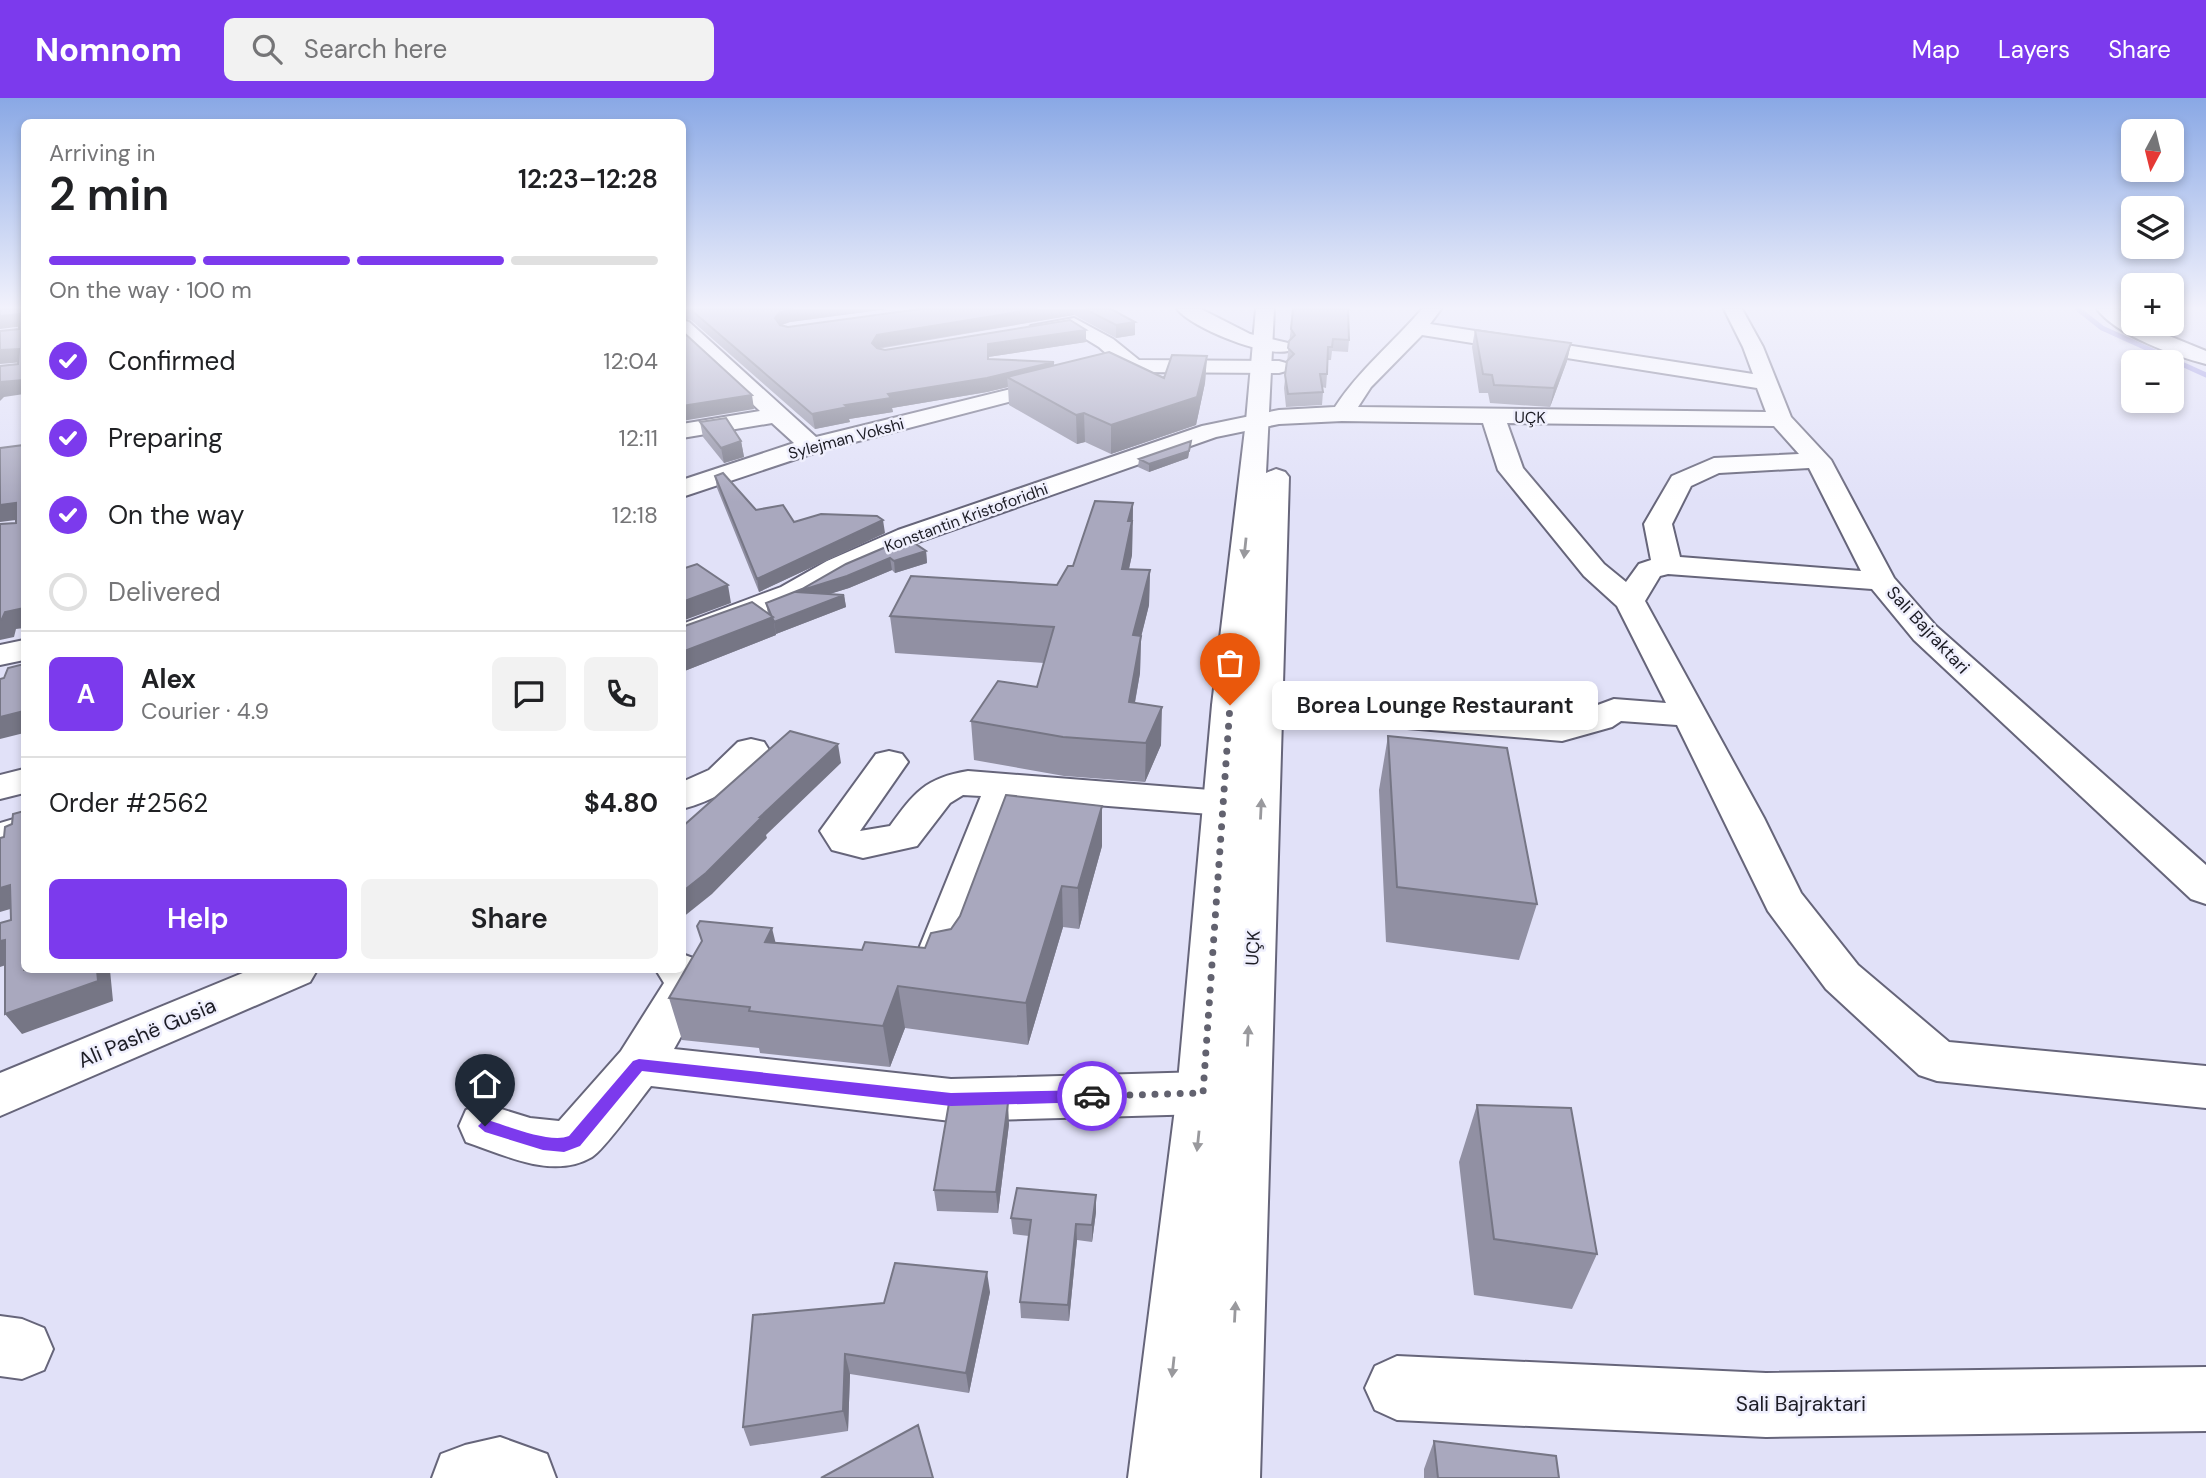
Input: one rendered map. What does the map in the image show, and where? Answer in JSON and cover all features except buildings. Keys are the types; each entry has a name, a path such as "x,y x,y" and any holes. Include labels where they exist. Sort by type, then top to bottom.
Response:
{"street":[{"path":"731,373 811,446"},
{"name":"Sylejman Vokshi","path":"686,486 811,446 1094,373"},
{"name":"UÇK","path":"1161,1478 1224,1096 1270,373"},
{"path":"1342,414 1362,383 1372,373"},
{"path":"1704,373 1765,383"},
{"name":"Sali Bajraktari","path":"1762,373 1779,410 1780,419 1818,460 1881,581 1925,633 2206,890"},
{"name":"UÇK","path":"1268,419 1342,414 1780,419"},
{"path":"686,430 776,415"},
{"path":"1490,416 1497,425 1511,470 1594,570 1630,601 1691,715 1783,900 1842,977 1937,1061 2206,1087"},
{"name":"Konstantin Kristoforidhi","path":"686,633 792,593 837,567 908,536 1210,431 1268,419"},
{"path":"1667,565 1658,524 1681,481 1714,466 1818,460"},
{"path":"1630,601 1649,570 1667,565 1881,581"},
{"path":"0,655 21,651"},
{"name":"UÇK","path":"1227,1478 1223,803 1249,707"},
{"path":"1249,707 1562,730 1599,719 1614,710 1691,715"},
{"path":"686,795 722,778 751,750"},
{"path":"889,762 840,831 846,841 863,845 903,837 935,793 950,785 1003,786 1223,803"},
{"path":"0,787 21,782"},
{"path":"939,956 1003,786"},
{"path":"0,836 21,830"},
{"name":"Ali Pashë Gusia","path":"0,1095 287,973"},
{"path":"485,1126 543,1143 564,1146 575,1141 639,1065 689,981 686,973"},
{"path":"639,1065 951,1100 1224,1096"},
{"name":"Sali Bajraktari","path":"1397,1388 1766,1405 2206,1399"},
{"path":"466,1478 500,1470 523,1478"}],"way so far":[{"path":"1092,1096 1203,1093 1230,705"}],"place":[{"name":"Borea Lounge Restaurant","path":"1230,705"}],"route":[{"path":"485,1126 543,1143 564,1146 575,1141 639,1065 951,1100 1092,1096"}]}
